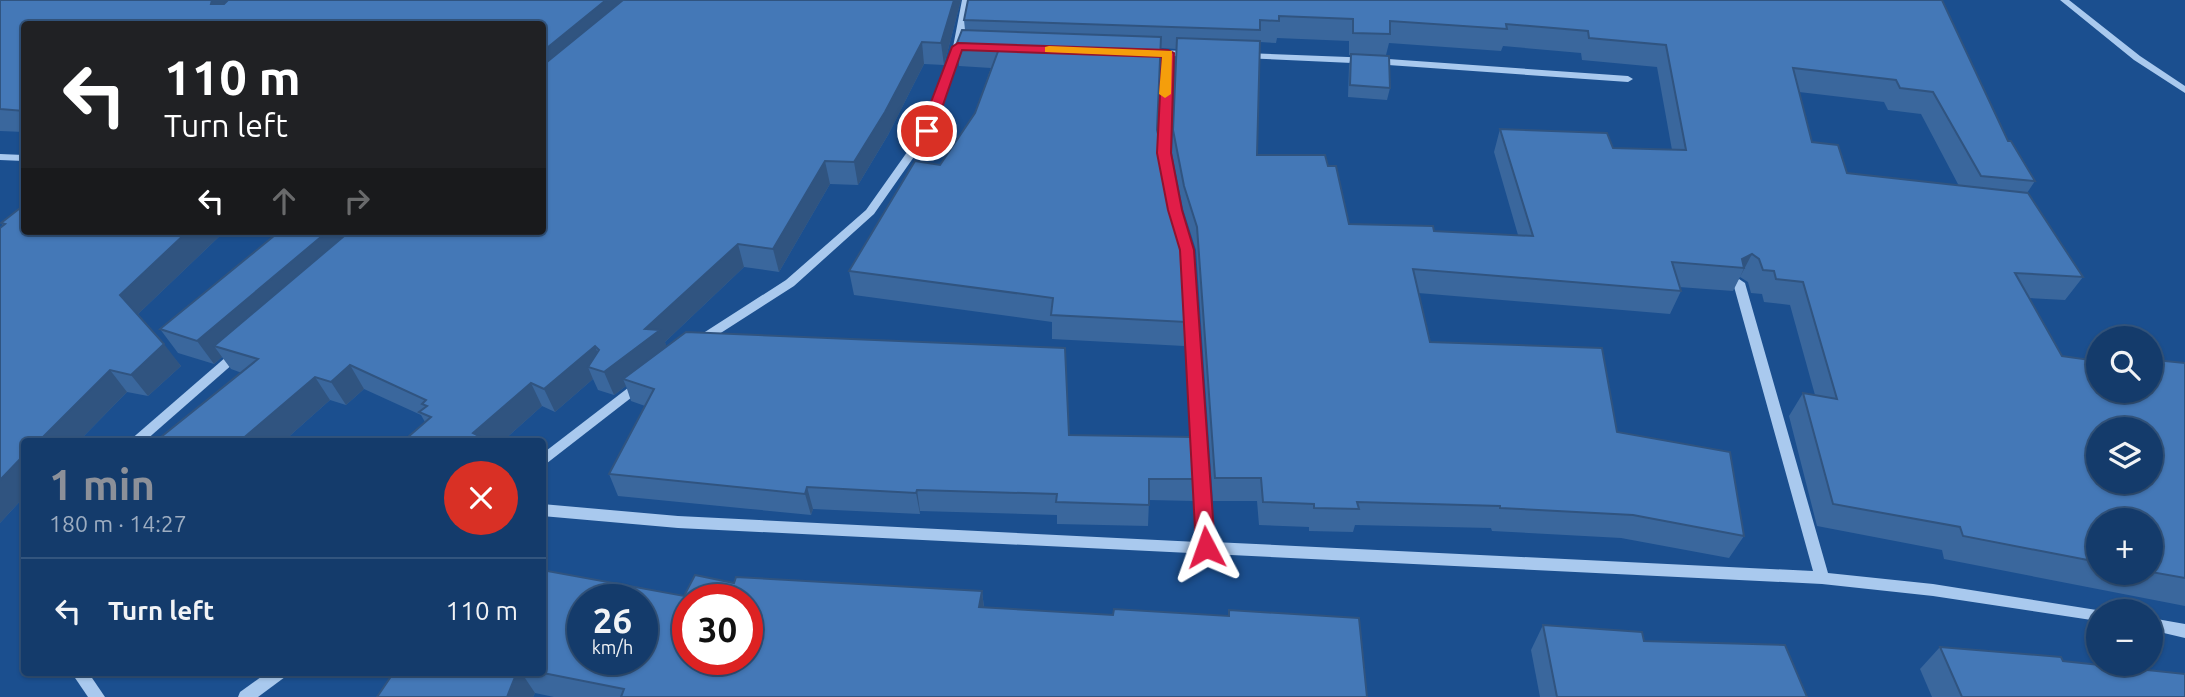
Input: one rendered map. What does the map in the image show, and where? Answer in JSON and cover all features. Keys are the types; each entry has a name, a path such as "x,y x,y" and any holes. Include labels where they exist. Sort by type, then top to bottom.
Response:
{"street":[{"path":"688,349 790,283 870,212 927,131 958,47 966,0"},
{"path":"2064,0 2137,58 2185,90"},
{"path":"958,47 971,47"},
{"path":"1142,52 1209,55"},
{"path":"1168,53 1164,153 1175,210 1187,250 1206,547"},
{"path":"1237,56 1374,61 1628,79"},
{"path":"0,157 21,158"},
{"path":"1738,283 1822,578"},
{"path":"139,438 252,341"},
{"path":"546,459 656,372"},
{"path":"546,510 678,522 1822,578 1933,590 2086,613"},
{"path":"2163,626 2185,631"},
{"path":"82,676 97,697"},
{"path":"246,697 275,676"}],"building":[{"path":"0,0 212,0 211,4 224,4 228,0 606,0 546,49 546,21 21,21 21,111 0,109"},
{"path":"623,0 954,0 941,43 922,42 885,112 854,162 825,161 773,249 738,244 645,329 660,330 604,372 588,367 599,350 595,346 544,389 531,383 473,433 479,436 477,438 408,437 431,417 419,412 427,406 422,404 426,400 350,365 331,382 315,377 244,438 160,438 258,359 214,346 345,235 546,235 546,63"},
{"path":"968,0 1942,0 2008,141 2011,141 2035,181 1981,176 1933,92 1900,88 1896,80 1793,68 1812,142 1838,145 1847,173 2028,193 2083,277 2015,273 2062,356 2086,359 2086,403 2163,403 2163,361 2185,363 2185,578 2163,574 2163,508 2086,508 2086,560 1963,536 1960,527 1833,504 1803,393 1837,399 1803,282 1776,279 1774,271 1763,270 1759,259 1752,254 1742,259 1744,268 1672,262 1681,291 1413,269 1430,342 1602,348 1617,432 1730,452 1744,536 1633,515 1500,506 1357,502 1359,509 1314,508 1314,504 1263,502 1261,478 1215,478 1197,227 1184,186 1173,130 1177,38 1260,41 1257,155 1325,155 1328,166 1336,166 1349,224 1433,226 1434,231 1533,236 1500,129 1607,133 1613,148 1686,150 1666,45 1589,38 1588,31 1506,24 1507,29 1390,21 1390,34 1353,33 1353,19 1279,16 1279,21 1260,20 1260,30 964,20"},
{"path":"962,30 1161,37 1157,130 1180,227 1186,322 1051,315 1053,298 849,271 915,161 940,165 975,113 1000,46 957,43"},
{"path":"1351,54 1389,56 1390,88 1350,85"},
{"path":"21,207 21,235 184,235 120,295 164,344 131,375 110,370 42,438 21,438 21,458 0,480 0,228 5,224 1,223"},
{"path":"275,235 323,235 197,341 160,329"},
{"path":"686,332 1065,348 1069,435 1193,437 1196,479 1149,479 1149,505 1056,502 1057,494 917,490 916,493 807,487 805,494 609,474 654,389 623,379"},
{"path":"546,571 618,584 567,584 567,675 658,675 658,591 672,594 672,675 763,675 763,584 690,584 695,575 734,583 736,577 982,591 979,607 1113,615 1114,609 1229,616 1229,610 1359,618 1367,697 621,697 624,689 546,674"},
{"path":"1543,625 1642,632 1644,641 1785,645 1807,697 1557,697"},
{"path":"1940,647 2061,657 2063,661 2086,663 2086,676 2163,676 2163,672 2185,674 2185,697 1962,697"},
{"path":"391,676 515,676 507,697 377,697"}],"slow traffic":[{"path":"1049,50 1168,53 1165,94"}],"route":[{"path":"927,131 958,47 1168,53 1164,153 1175,210 1187,250 1206,547"}]}
